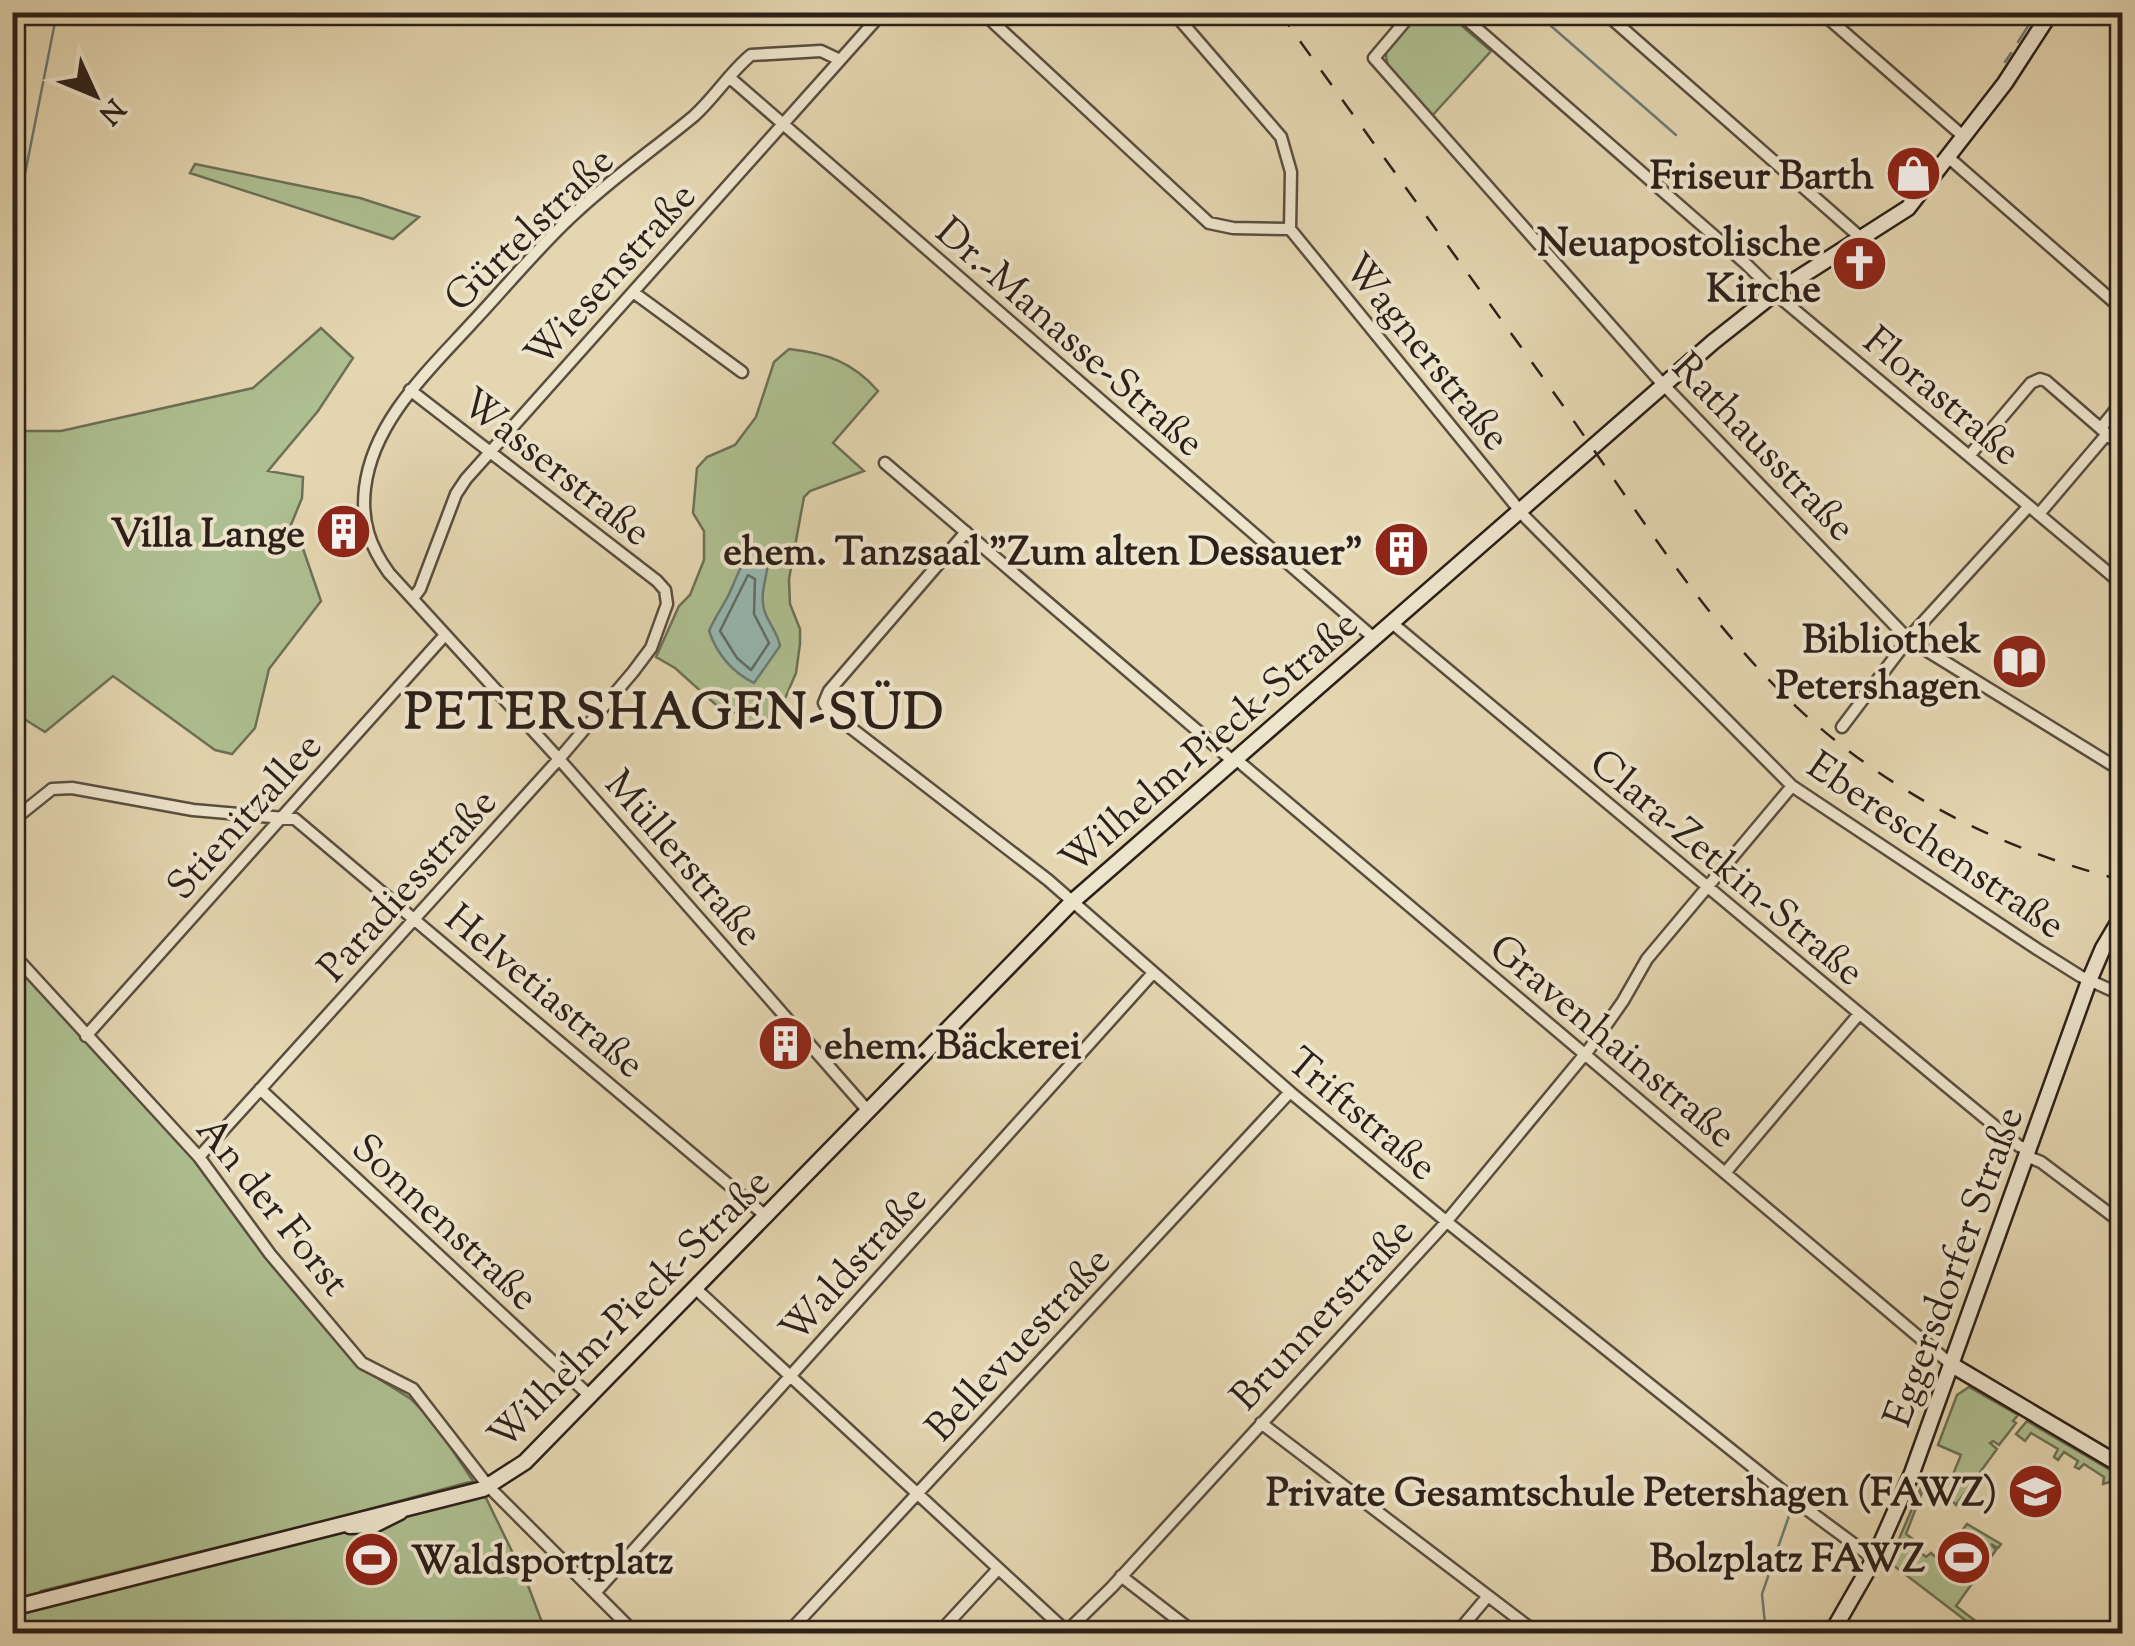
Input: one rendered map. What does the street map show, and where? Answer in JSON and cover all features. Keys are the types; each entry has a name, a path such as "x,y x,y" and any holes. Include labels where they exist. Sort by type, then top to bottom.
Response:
{"street":[{"name":"Wiesenstraße","path":"414,598 456,494 883,12"},
{"path":"982,12 1199,216 1219,227 1290,228 1291,172 1281,137 1174,12"},
{"name":"Rathausstraße","path":"1413,12 1374,58 1664,385 1908,639 2122,771"},
{"name":"Florastraße","path":"1458,12 1775,292 2122,584"},
{"path":"1604,12 1860,238"},
{"path":"1822,12 1964,136"},
{"name":"Wilhelm-Pieck-Straße","path":"12,1608 489,1487 540,1449 1072,902 1775,292 1908,208 2005,83 2052,12"},
{"name":"Gürtelstraße","path":"375,553 368,534 365,485 386,429 410,390 572,216 699,111 744,60 759,53 821,51 840,60"},
{"name":"Dr.-Manasse-Straße","path":"730,77 1375,639"},
{"path":"1948,158 2122,309"},
{"name":"Wagnerstraße","path":"1290,228 1519,511"},
{"path":"633,292 742,372"},
{"path":"1970,456 2031,383 2040,379 2122,447"},
{"name":"Wasserstraße","path":"410,390 492,450 664,590"},
{"path":"2039,514 2122,402"},
{"name":"Gravenhainstraße","path":"885,463 1952,1365"},
{"path":"1842,727 1908,639 2028,506"},
{"name":"Ebereschenstraße","path":"1519,511 1792,786 2090,981 2122,995"},
{"name":"Triftstraße","path":"966,532 829,690 824,703 828,710 1072,902 1290,1092 1447,1222 1789,1496 1874,1559"},
{"name":"Müllerstraße","path":"375,553 870,1112"},
{"name":"Paradiesstraße","path":"199,1157 559,759 644,658 664,616 664,590"},
{"name":"Clara-Zetkin-Straße","path":"1392,623 2027,1153 2122,1222"},
{"name":"Stienitzallee","path":"86,1036 445,635"},
{"name":"Brunnerstraße","path":"1065,1632 1447,1222 1585,1054 1623,1001 1646,959 1792,786"},
{"path":"12,821 52,789 72,788 192,810 282,817"},
{"name":"Helvetiastraße","path":"282,817 295,819 767,1216"},
{"name":"Eggersdorfer Straße","path":"1831,1634 1874,1559 1912,1473 2090,981 2122,916"},
{"name":"An der Forst","path":"12,953 199,1157 270,1254 320,1309 362,1364 414,1389 489,1487 636,1634"},
{"name":"Waldstraße","path":"596,1592 1153,973"},
{"path":"1725,1173 1859,1014"},
{"name":"Sonnenstraße","path":"260,1090 592,1397"},
{"name":"Bellevuestraße","path":"787,1634 1290,1092"},
{"path":"696,1289 1065,1632"},
{"path":"1952,1365 2122,1466"},
{"path":"1261,1422 1538,1634"},
{"path":"938,1634 998,1569"},
{"path":"1121,1576 1196,1634"},
{"path":"1456,1634 1488,1596"}],"green space":[{"path":"1414,12 1447,13 1491,51 1431,117 1399,84 1386,54 1393,36"},
{"path":"195,164 360,198 419,217 393,239 190,173"},
{"path":"321,328 353,358 318,411 268,471 303,477 302,498 288,532 299,537 321,601 269,669 255,728 232,754 215,750 113,676 45,732 13,712 13,431 61,431 253,388"},
{"path":"789,349 838,361 878,391 833,443 864,471 810,491 804,497 789,579 790,604 800,629 796,673 774,724 758,725 738,712 724,712 675,668 656,657 704,560 704,531 693,513 697,468 707,457 735,445 756,417 774,362"},
{"path":"12,957 188,1151 360,1367 411,1399 433,1421 473,1481 41,1591 44,1604 345,1531 370,1530 425,1510 485,1496 526,1580 546,1633 13,1633"},
{"path":"1969,1387 2018,1415 2013,1421 2016,1423 1999,1445 1990,1443 1997,1449 1956,1505 1949,1497 1924,1487 1906,1534 1924,1547 1920,1552 1926,1557 1931,1553 1939,1560 1967,1524 2001,1544 1998,1548 1991,1544 1996,1550 1956,1606 1991,1633 1982,1633 1889,1562 1901,1542 1926,1476 1949,1484 1961,1455 1938,1445 1957,1395"},
{"path":"2027,1421 2117,1474 2113,1481 2103,1484 2104,1477 2084,1464 2079,1469 2075,1467 2078,1461 2064,1452 2058,1460 2054,1457 2058,1449 2031,1433 2025,1441 2016,1434"}],"water":[{"path":"758,551 768,553 763,602 780,646 754,683 726,662 709,631 740,569"}],"waterway":[{"path":"12,191 23,184 57,12"},
{"path":"1535,12 1676,135"},
{"path":"2018,42 2037,12"},
{"path":"2005,62 2011,53"},
{"path":"1765,1624 1762,1594 1791,1510"}],"railway":[{"path":"1279,12 1691,588 1753,663 1823,730 1901,787 1986,833 2122,880"}],"place":[{"name":"Friseur Barth","path":"1913,174"},
{"name":"Neuapostolische Kirche","path":"1860,264"},
{"name":"Villa Lange","path":"344,532"},
{"name":"ehem. Tanzsaal \"Zum alten Dessauer\"","path":"1402,550"},
{"name":"Bibliothek Petershagen","path":"2020,661"},
{"name":"ehem. Bäckerei","path":"785,1044"},
{"name":"Private Gesamtschule Petershagen (FAWZ)","path":"2036,1491"},
{"name":"Bolzplatz FAWZ","path":"1964,1557"},
{"name":"Waldsportplatz","path":"372,1559"}],"district":[{"name":"PETERSHAGEN-SÜD","path":"675,710"}]}
